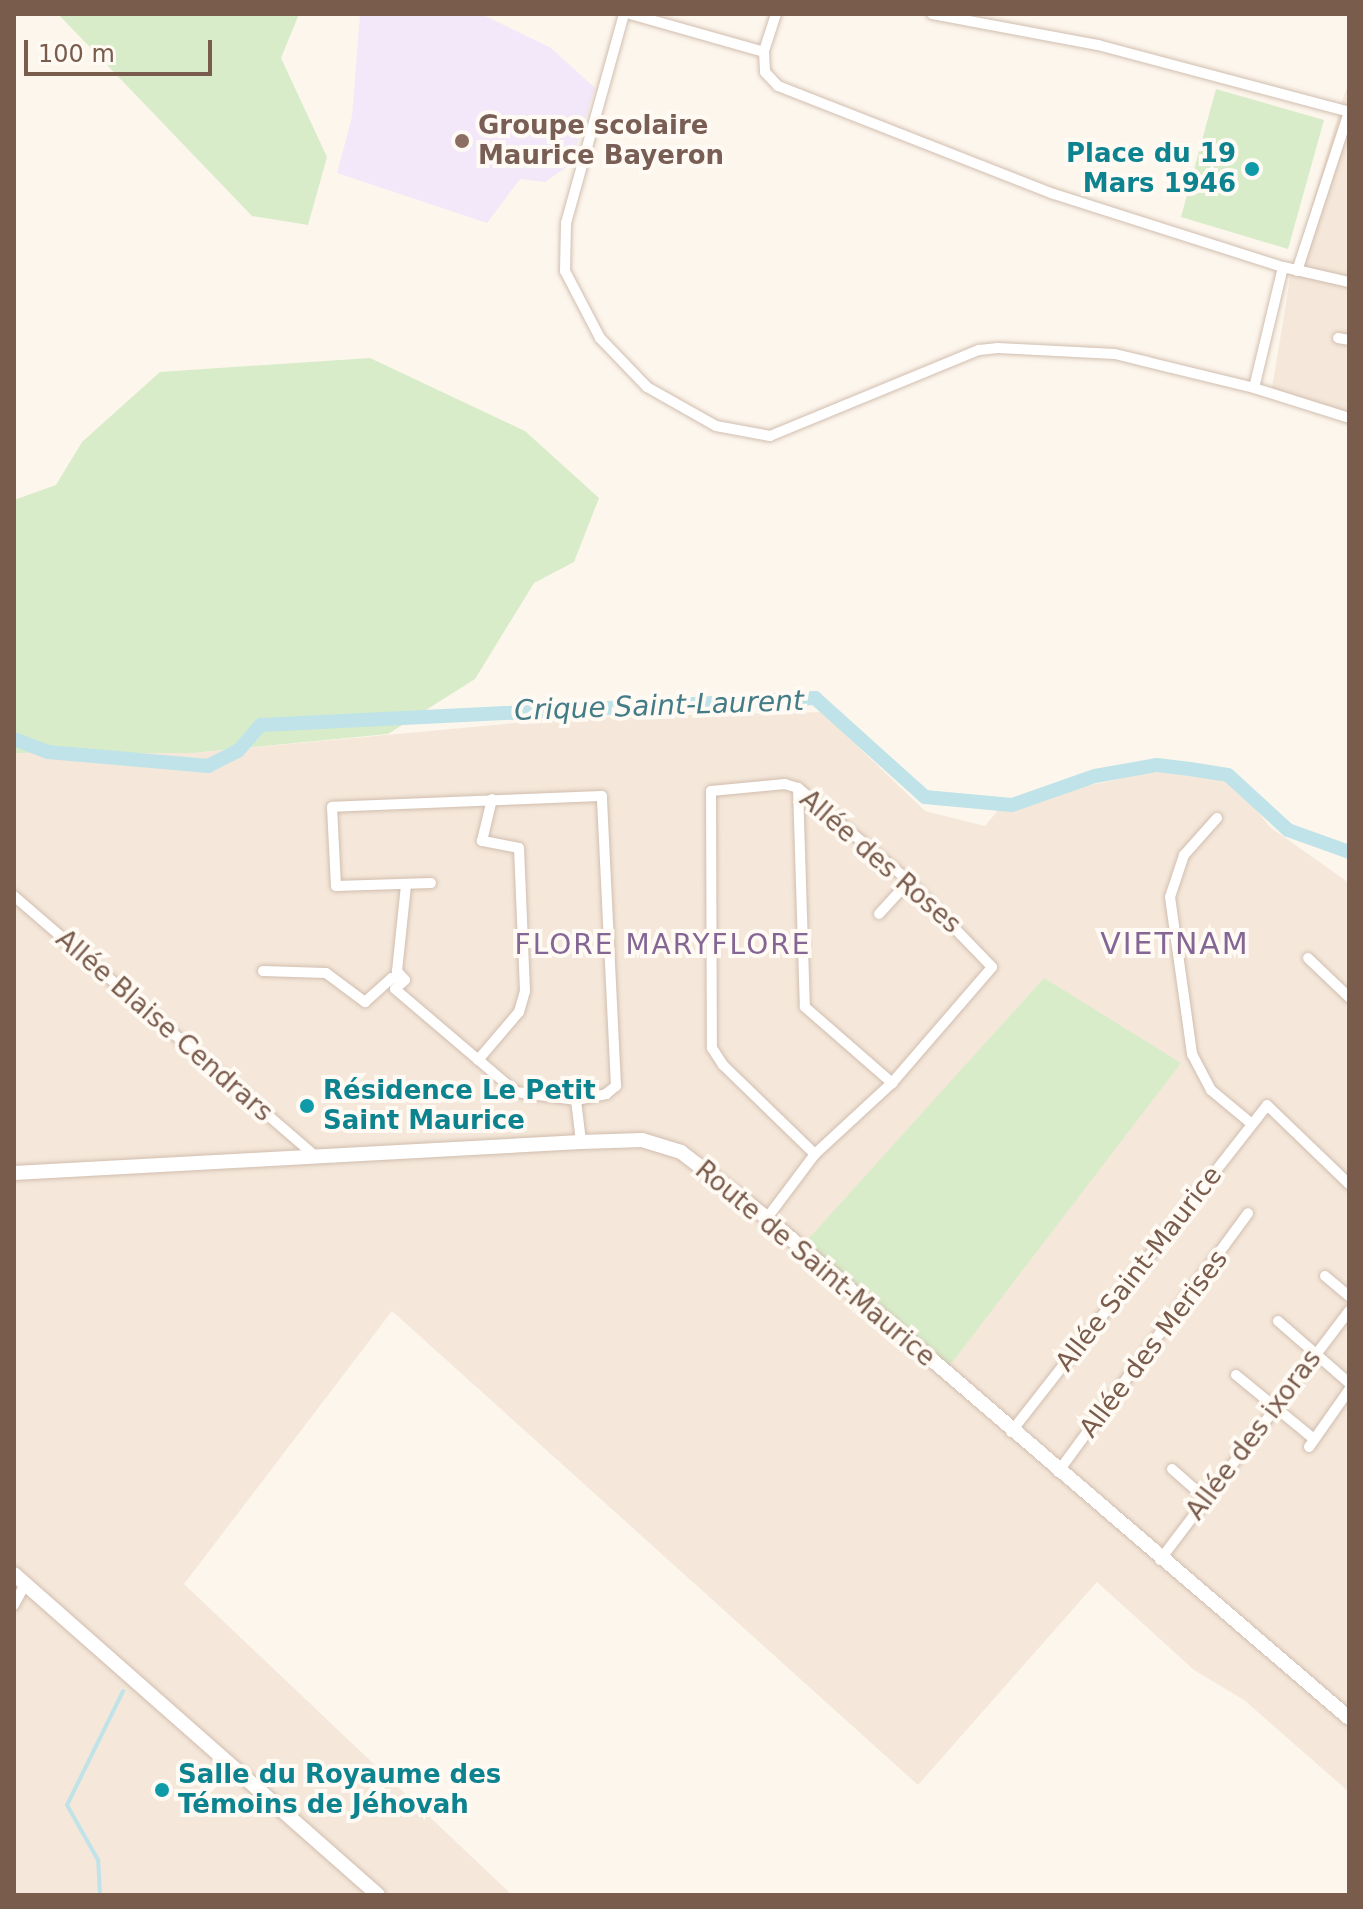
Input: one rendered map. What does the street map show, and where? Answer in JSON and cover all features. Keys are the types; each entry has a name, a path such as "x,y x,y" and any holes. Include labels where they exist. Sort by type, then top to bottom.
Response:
{"street":[{"path":"624,14 566,223 565,271 600,338 647,387 716,426 770,436 979,350 998,348 1115,354 1254,388 1349,418"},
{"path":"630,14 764,52"},
{"path":"776,14 764,52 765,72 793,92 1054,194 1283,267 1349,282"},
{"path":"932,14 1098,45 1349,112 1297,271"},
{"path":"1254,388 1283,267"},
{"name":"Allée des Roses","path":"767,1218 815,1154 892,1083 992,967 909,881 798,788 785,784 709,794 710,1036 723,1065 815,1154"},
{"path":"798,788 805,1007 892,1083"},
{"path":"405,980 395,989 522,1094 576,1100 610,1093 617,1082 604,798 594,792 332,807 334,884 431,883"},
{"path":"478,1060 519,1012 525,991 519,848 482,841 492,799"},
{"path":"1217,818 1184,855 1170,897 1192,1054 1211,1090 1252,1124"},
{"path":"879,914 909,881"},
{"path":"405,980 397,971 406,885"},
{"name":"Allée Blaise Cendrars","path":"14,896 314,1155"},
{"path":"1308,958 1349,997"},
{"path":"263,971 326,973 365,1002 392,978 405,980"},
{"path":"576,1100 581,1142"},
{"name":"Allée Saint-Maurice","path":"1011,1432 1267,1105 1349,1184"},
{"name":"Route de Saint-Maurice","path":"14,1173 642,1140 681,1152 767,1218 1011,1432 1349,1718"},
{"name":"Allée des Merises","path":"1058,1472 1248,1213"},
{"path":"1325,1276 1349,1296"},
{"name":"Allée des ixoras","path":"1160,1560 1349,1311"},
{"path":"1278,1321 1349,1383"},
{"path":"1236,1375 1312,1443 1349,1390"},
{"path":"1172,1469 1206,1499"},
{"path":"14,1605 20,1579 378,1895"}],"shaded area":[{"name":"Groupe scolaire Maurice Bayeron","path":"360,14 481,14 551,48 595,88 571,164 545,182 520,179 487,223 337,173 352,117"},
{"path":"1346,89 1349,90 1349,413 1272,388 1290,279"},
{"path":"822,712 925,811 985,826 1003,804 1156,771 1190,769 1228,775 1270,827 1349,883 1349,1792 1244,1700 1194,1670 1097,1582 918,1785 392,1311 184,1584 512,1895 14,1895 14,753 192,753 568,718"}],"green space":[{"path":"58,14 299,14 281,58 327,157 308,225 252,216"},
{"name":"Place du 19 Mars 1946","path":"1216,89 1324,120 1288,249 1181,217"},
{"path":"370,358 525,431 599,498 574,562 534,583 475,679 388,734 192,753 14,753 14,500 56,485 82,442 160,372"},
{"path":"1044,978 1181,1063 944,1373 801,1247"}],"waterway":[{"name":"Crique Saint-Laurent","path":"14,739 48,752 208,766 238,751 261,725 815,698 925,797 1012,805 1095,776 1157,765 1190,769 1228,775 1288,830 1349,852"},
{"path":"100,1895 98,1860 67,1805 123,1691"}],"place":[{"name":"Groupe scolaire Maurice Bayeron","path":"462,141"},
{"name":"Place du 19 Mars 1946","path":"1252,169"},
{"name":"Résidence Le Petit Saint Maurice","path":"307,1106"},
{"name":"Salle du Royaume des Témoins de Jéhovah","path":"162,1790"}],"district":[{"name":"VIETNAM","path":"1175,944"},
{"name":"FLORE MARYFLORE","path":"663,945"}]}
